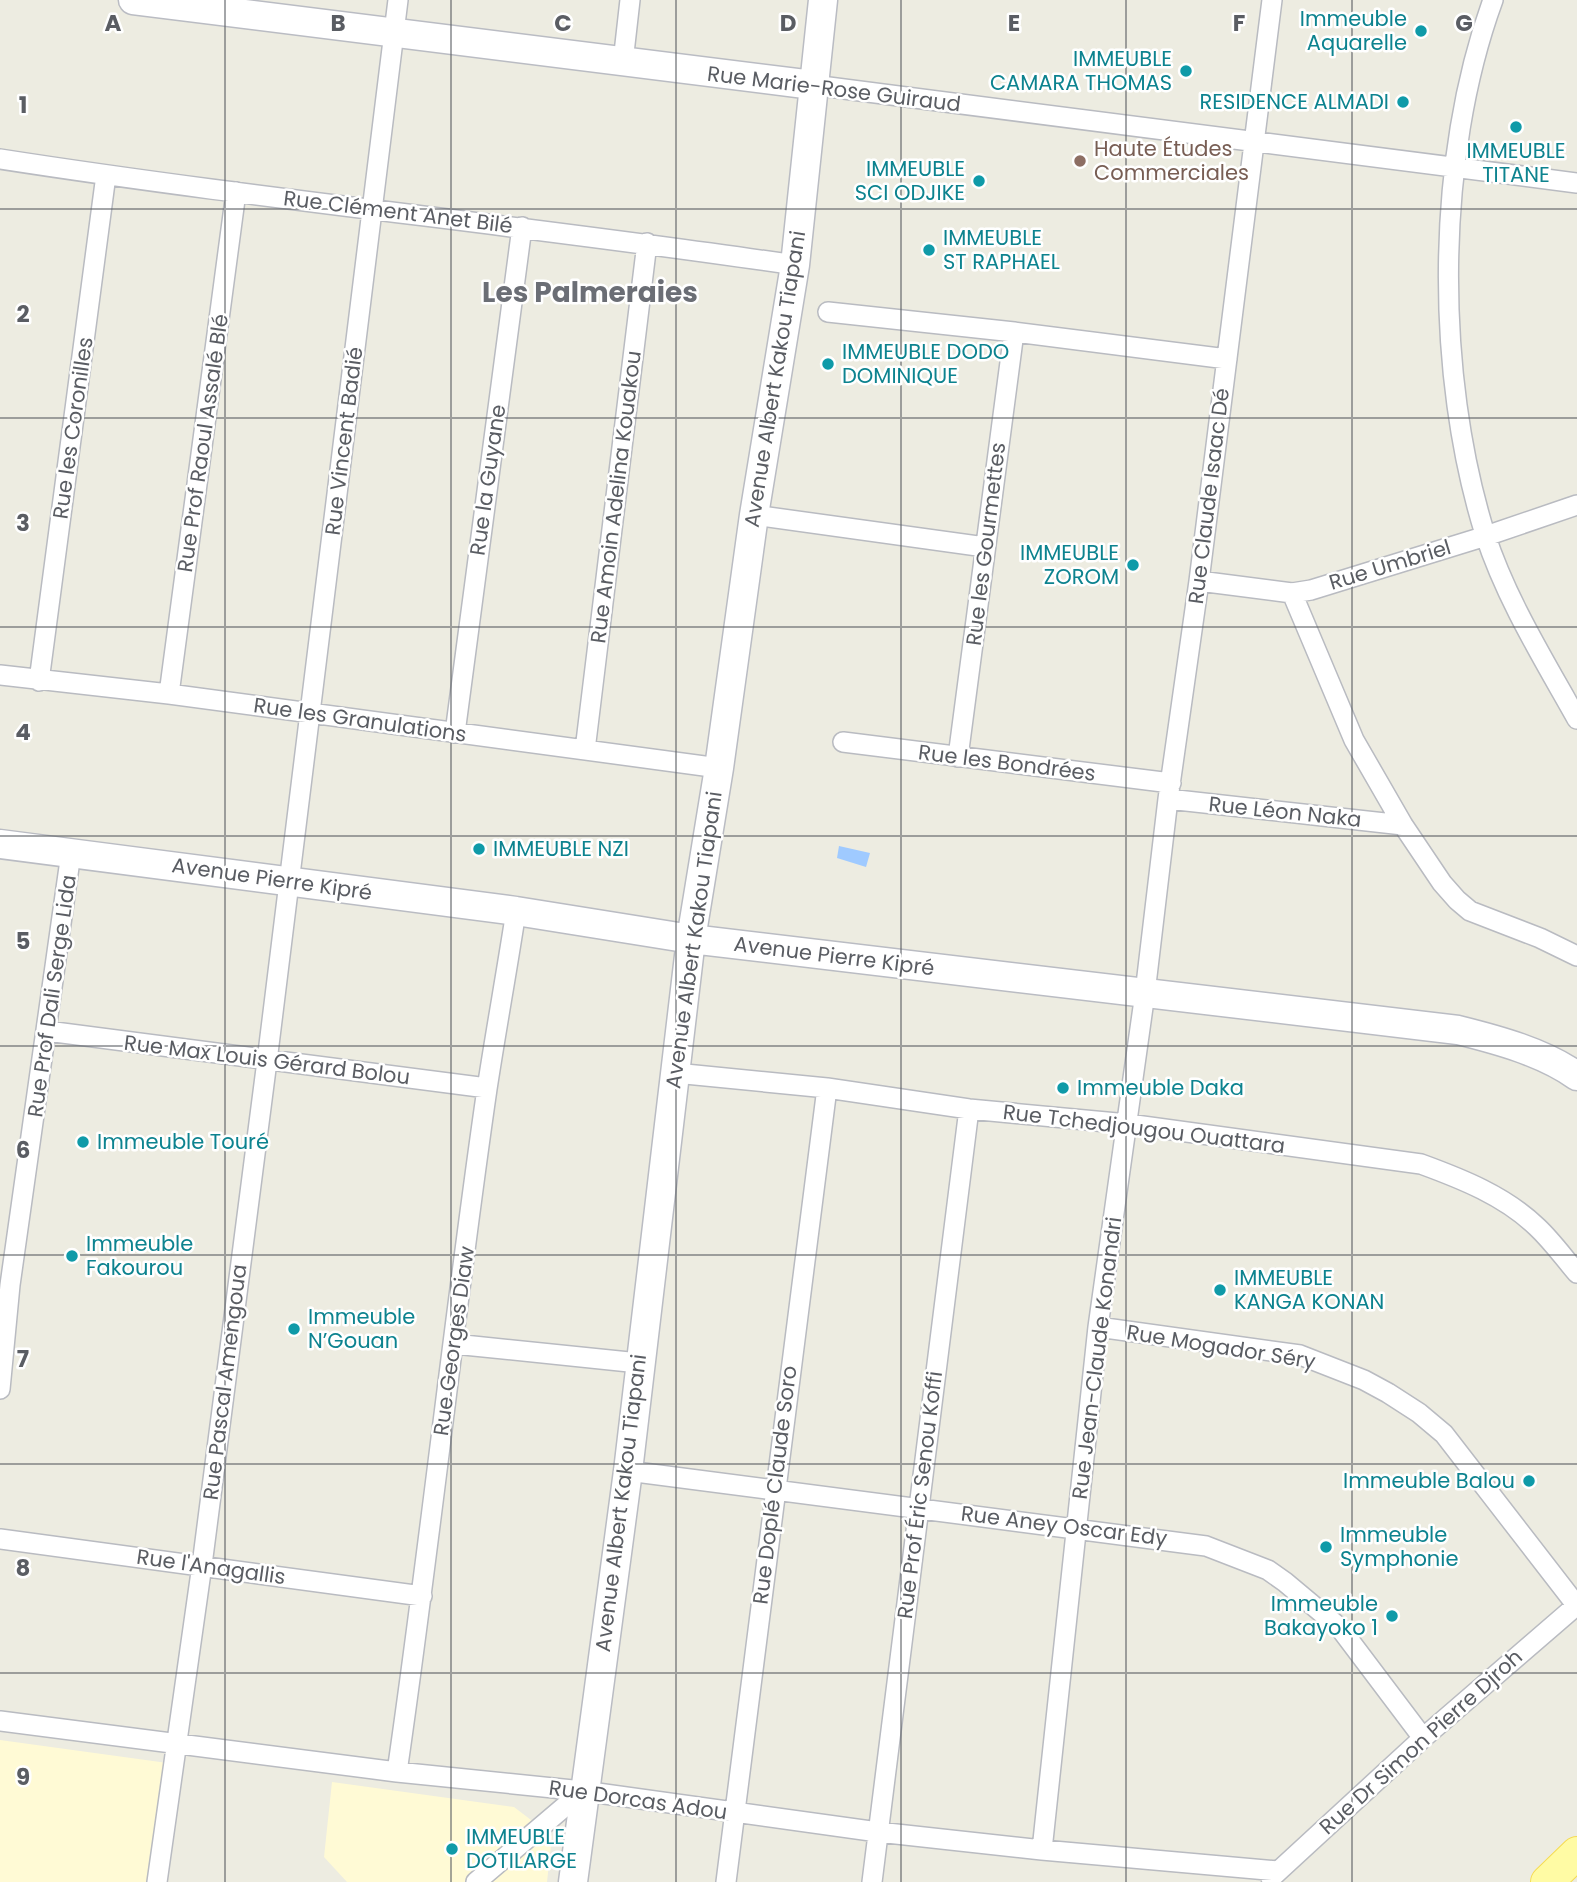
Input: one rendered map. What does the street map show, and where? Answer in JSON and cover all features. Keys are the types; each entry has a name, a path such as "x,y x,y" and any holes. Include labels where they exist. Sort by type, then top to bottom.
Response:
{"main road":[{"path":"1547,1882 1577,1853"}],"street":[{"name":"Rue Marie-Rose Guiraud","path":"133,0 175,3 1577,183"},
{"name":"Rue Vincent Badié","path":"289,881 398,0"},
{"path":"623,62 629,0"},
{"name":"Avenue Albert Kakou Tiapani","path":"573,1882 583,1791 628,1471 691,939 719,768 754,515 795,265 823,0"},
{"name":"Rue Claude Isaac Dé","path":"1145,993 1272,0"},
{"path":"1493,0 1474,64 1454,168 1450,296 1452,376 1461,435 1486,536 1507,588 1577,719"},
{"name":"Rue Clément Anet Bilé","path":"0,159 106,176 647,243 795,265"},
{"name":"Rue les Coronilles","path":"39,681 106,176"},
{"name":"Rue Prof Raoul Assalé Blé","path":"169,694 236,192"},
{"name":"Rue la Guyane","path":"455,733 522,227"},
{"name":"Rue Amoin Adelina Kouakou","path":"585,750 647,243"},
{"path":"828,312 1227,359"},
{"name":"Rue les Gourmettes","path":"958,757 1014,332"},
{"name":"Rue Umbriel","path":"1199,581 1292,593 1311,590 1577,505"},
{"path":"754,515 985,547"},
{"path":"1292,593 1354,740 1403,825 1443,883 1470,911 1540,938 1577,956"},
{"name":"Rue les Granulations","path":"0,675 311,712 719,768"},
{"name":"Rue les Bondrées","path":"843,742 958,757 1170,791"},
{"name":"Rue Léon Naka","path":"1170,791 1403,825"},
{"name":"Avenue Pierre Kipré","path":"0,844 516,911 691,939 1458,1030 1500,1041 1577,1076"},
{"name":"Rue Prof Dali Serge Lida","path":"0,1388 5,1284 47,1031 71,853"},
{"name":"Rue Pascal Amengoua","path":"158,1882 202,1565 289,881"},
{"name":"Rue Georges Diaw","path":"397,1772 487,1088 516,911"},
{"name":"Rue Jean-Claude Konandri","path":"1042,1850 1098,1326 1145,993"},
{"name":"Rue Max Louis Gérard Bolou","path":"47,1031 487,1088"},
{"name":"Rue Tchedjougou Ouattara","path":"675,1073 827,1088 969,1109 1128,1124 1421,1164 1464,1180 1506,1203 1536,1226 1577,1273"},
{"name":"Rue Doplé Claude Soro","path":"726,1882 827,1088"},
{"name":"Rue Prof Éric Senou Koffi","path":"872,1882 969,1109"},
{"name":"Rue Mogador Séry","path":"1098,1326 1300,1355 1364,1380 1388,1393 1419,1413 1444,1434 1577,1606"},
{"path":"454,1344 639,1363"},
{"name":"Rue Aney Oscar Edy","path":"628,1471 1077,1527 1206,1546 1268,1570 1340,1628 1423,1738"},
{"name":"Rue l'Anagallis","path":"0,1539 422,1596"},
{"name":"Rue Dr Simon Pierre Djroh","path":"1273,1876 1423,1738 1577,1606"},
{"name":"Rue Dorcas Adou","path":"0,1721 397,1772 583,1791 878,1832 1273,1876"},
{"path":"476,1882 583,1791"}],"shaded area":[{"path":"0,1740 182,1765 166,1882 0,1882"},
{"path":"332,1782 514,1807 552,1836 547,1882 347,1882 324,1857"}],"water":[{"path":"839,846 870,853 866,867 837,858"}],"place":[{"name":"Immeuble Aquarelle","path":"1421,31"},
{"name":"IMMEUBLE CAMARA THOMAS","path":"1186,71"},
{"name":"RESIDENCE ALMADI","path":"1403,102"},
{"name":"IMMEUBLE TITANE","path":"1516,127"},
{"name":"Haute Études Commerciales","path":"1080,161"},
{"name":"IMMEUBLE SCI ODJIKE","path":"979,181"},
{"name":"IMMEUBLE ST RAPHAEL","path":"929,250"},
{"name":"IMMEUBLE DODO DOMINIQUE","path":"828,364"},
{"name":"IMMEUBLE ZOROM","path":"1133,565"},
{"name":"IMMEUBLE NZI","path":"479,849"},
{"name":"Immeuble Daka","path":"1063,1088"},
{"name":"Immeuble Touré","path":"83,1142"},
{"name":"Immeuble Fakourou","path":"72,1256"},
{"name":"IMMEUBLE KANGA KONAN","path":"1220,1290"},
{"name":"Immeuble N’Gouan","path":"294,1329"},
{"name":"Immeuble Balou","path":"1529,1481"},
{"name":"Immeuble Symphonie","path":"1326,1547"},
{"name":"Immeuble Bakayoko 1","path":"1392,1616"},
{"name":"IMMEUBLE DOTILARGE","path":"452,1849"}],"district":[{"name":"Les Palmeraies","path":"590,292"}]}
